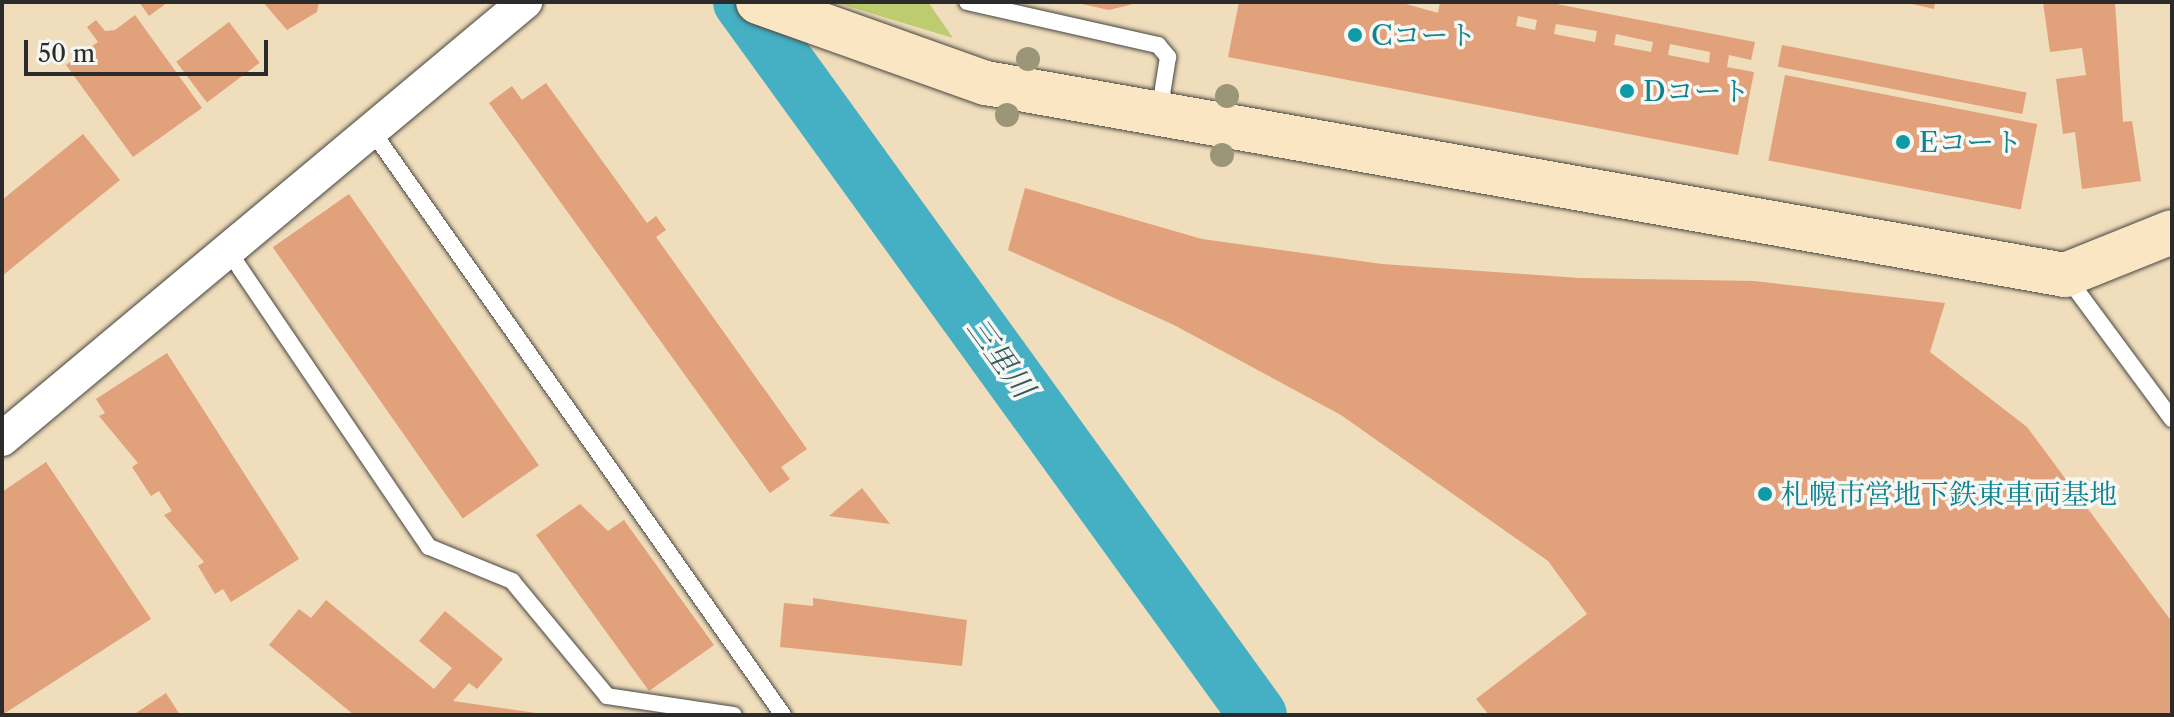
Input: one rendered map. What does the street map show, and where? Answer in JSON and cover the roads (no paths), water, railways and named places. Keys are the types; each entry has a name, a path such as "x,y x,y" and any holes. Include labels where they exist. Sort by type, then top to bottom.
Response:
{"street":[{"path":"2,439 370,128 525,2"},
{"path":"758,2 986,83 2065,275 2172,232"}],"lane":[{"path":"967,2 1158,45 1168,57 1159,114"},
{"path":"370,128 783,715"},
{"path":"227,249 429,547 512,581 607,696 734,715"},
{"path":"2065,275 2172,419"}],"waterway":[{"name":"三里川","path":"742,2 1258,715"}],"place":[{"name":"Cコート","path":"1355,35"},
{"name":"Dコート","path":"1627,91"},
{"name":"Eコート","path":"1903,142"},
{"name":"札幌市営地下鉄東車両基地","path":"1765,494"}]}
